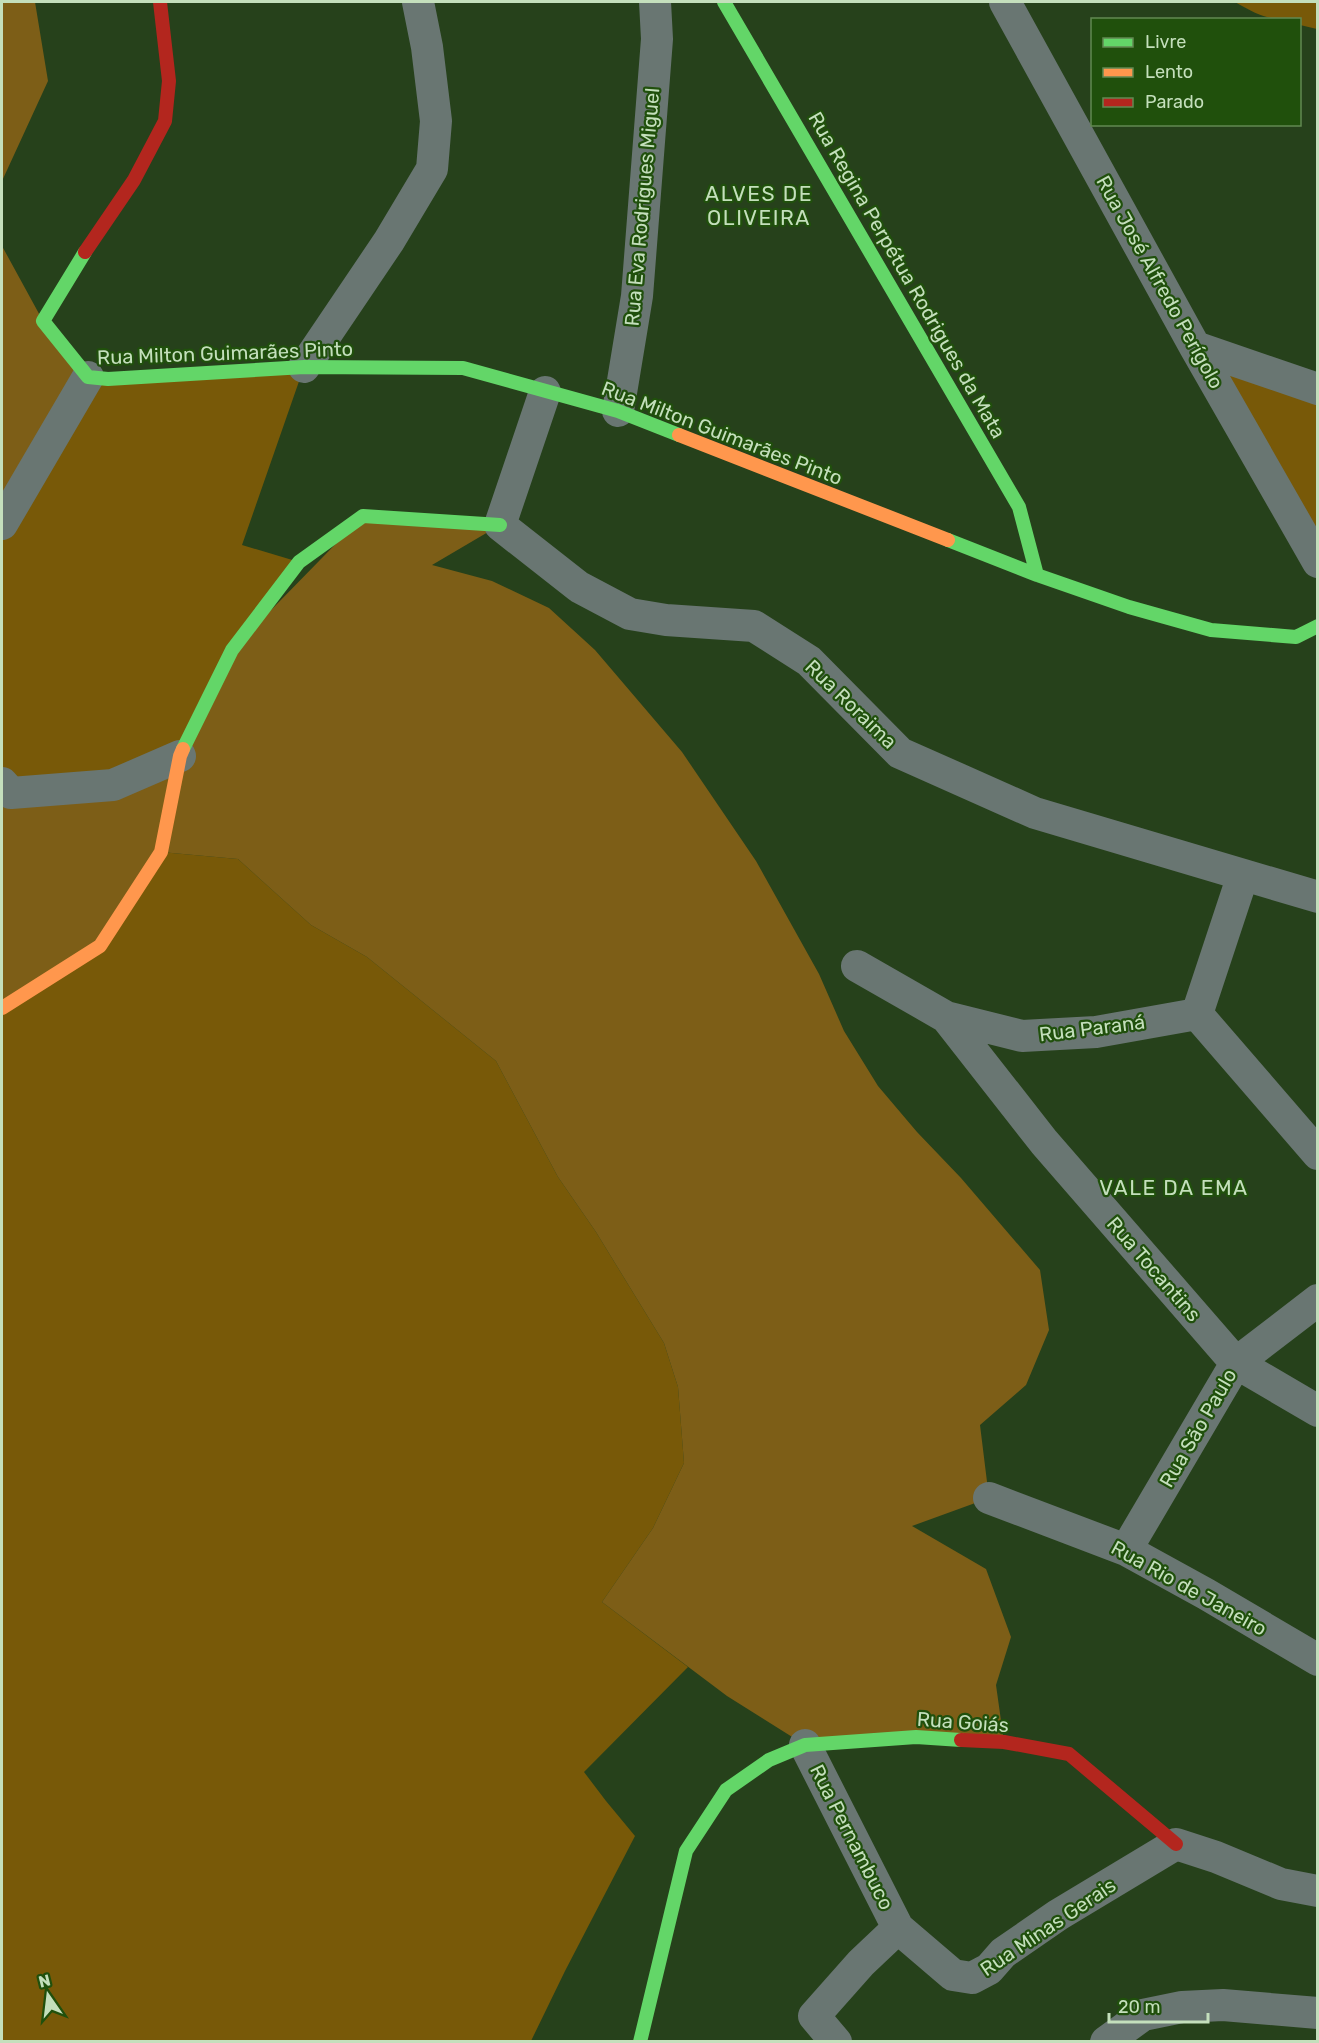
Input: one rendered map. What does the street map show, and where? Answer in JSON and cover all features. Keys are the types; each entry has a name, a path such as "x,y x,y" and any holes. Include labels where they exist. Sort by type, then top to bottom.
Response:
{"street":[{"name":"Rua Milton Guimarães Pinto","path":"160,2 169,81 165,121 134,180 73,269 43,321 88,377 108,379 304,367 463,368 618,411 1037,575 1129,607 1211,630 1296,637 1317,626"},
{"path":"304,367 389,241 432,169 436,121 418,2"},
{"name":"Rua Eva Rodrigues Miguel","path":"618,411 637,296 657,39 655,2"},
{"name":"Rua Regina Perpétua Rodrigues da Mata","path":"724,2 1019,507 1037,575"},
{"name":"Rua José Alfredo Perígolo","path":"1005,2 1317,562"},
{"path":"1195,346 1317,389"},
{"path":"2,524 88,377"},
{"path":"2,1008 100,946 161,852 180,756 232,650 299,562 363,516 500,525 545,392"},
{"name":"Rua Roraima","path":"500,525 579,587 630,614 666,620 754,626 808,661 900,753 1035,813 1317,897"},
{"path":"2,783 11,793 113,785 180,756"},
{"path":"1243,875 1197,1014 1317,1154"},
{"name":"Rua Paraná","path":"857,966 946,1017 1022,1036 1096,1032 1197,1014"},
{"name":"Rua Tocantins","path":"946,1017 1044,1142 1236,1363 1317,1411"},
{"name":"Rua São Paulo","path":"1126,1550 1236,1363 1317,1300"},
{"name":"Rua Rio de Janeiro","path":"989,1498 1126,1550 1317,1660"},
{"name":"Rua Goiás","path":"640,2042 686,1851 726,1790 769,1760 805,1745 916,1737 1004,1742 1069,1754 1176,1844"},
{"name":"Rua Pernambuco","path":"805,1745 898,1928"},
{"path":"1176,1844 1216,1857 1281,1884 1317,1891"},
{"name":"Rua Minas Gerais","path":"898,1928 953,1976 972,1978 989,1969 1003,1953 1058,1915 1176,1844"},
{"path":"836,2042 814,2016 861,1963 898,1928"},
{"path":"1106,2042 1143,2015 1182,2007 1223,2004 1317,2013"}],"shaded area":[{"path":"2,2 35,2 48,81 2,181"},
{"path":"1235,2 1317,2 1317,29 1301,25 1301,18 1266,17"},
{"path":"2,246 43,321 88,377 2,524"},
{"path":"1195,347 1317,389 1317,562"},
{"path":"304,367 242,545 299,562 180,756 113,785 2,783 2,524 88,377"},
{"path":"363,516 500,525 432,565 492,581 549,608 595,650 682,752 756,861 819,974 844,1031 878,1086 1040,1270 1049,1330 1026,1385 980,1425 989,1498 912,1526 986,1569 1011,1637 996,1685 1004,1742 805,1745 727,1696 602,1602 653,1528 684,1463 678,1387 664,1343 596,1232 558,1177 496,1061 367,957 311,925 238,859 161,852 100,946 2,1008 2,783 11,793 180,756 232,650"},
{"path":"161,852 238,859 311,925 367,957 496,1061 558,1177 596,1232 664,1343 678,1387 684,1463 653,1528 602,1602 688,1667 584,1772 635,1836 531,2041 2,2042 2,1008"}],"traffic: fast":[{"path":"724,2 1019,507 1037,575"},
{"path":"85,252 43,321 88,377 108,379 304,367 463,368 618,411 679,435"},
{"path":"183,749 232,650 299,562 363,516 500,525"},
{"path":"948,540 1037,575 1129,607 1211,630 1296,637 1318,626"},
{"path":"640,2042 686,1851 726,1790 769,1760 805,1745 916,1737 961,1740"}],"traffic: slow":[{"path":"679,435 948,540"},
{"path":"2,1008 100,946 161,852 183,749"}],"traffic: jam":[{"path":"85,252 134,180 165,121 169,81 160,2"},
{"path":"961,1740 1004,1742 1069,1754 1176,1844"}],"district":[{"name":"ALVES DE OLIVEIRA","path":"759,205"},
{"name":"VALE DA EMA","path":"1174,1187"}]}
